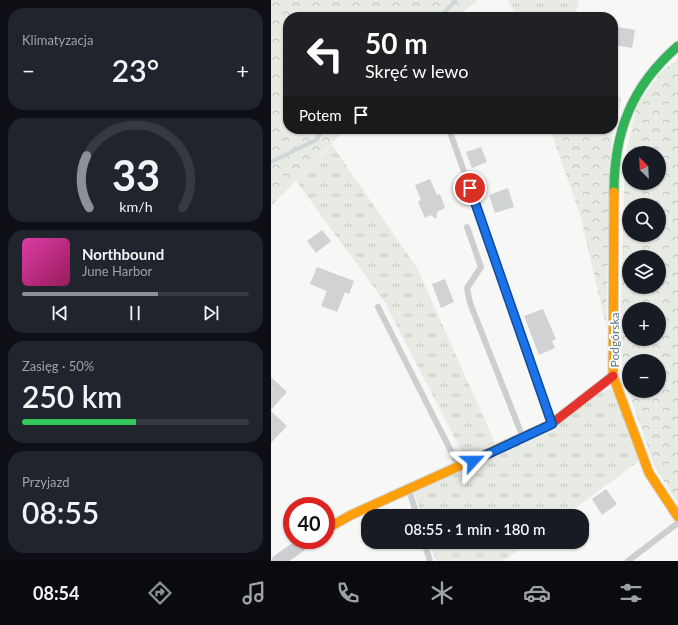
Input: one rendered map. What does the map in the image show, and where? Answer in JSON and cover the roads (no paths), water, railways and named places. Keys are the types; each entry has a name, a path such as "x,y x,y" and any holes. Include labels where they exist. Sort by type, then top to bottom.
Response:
{"street":[{"name":"Podgórska","path":"335,524 552,424 613,376 613,172 615,152 622,126 633,97 653,69 664,57 678,46"},
{"path":"613,376 649,473 678,517"},
{"path":"278,561 295,549"}],"lane":[{"path":"451,134 552,424"},
{"path":"467,227 481,267 467,288 470,303 523,438"},
{"path":"378,307 459,467"},
{"path":"409,489 415,509"},
{"path":"628,561 678,523"},
{"path":"426,549 430,561"}],"waterway":[{"path":"445,12 456,0"},
{"path":"271,162 316,140 320,134"}]}
